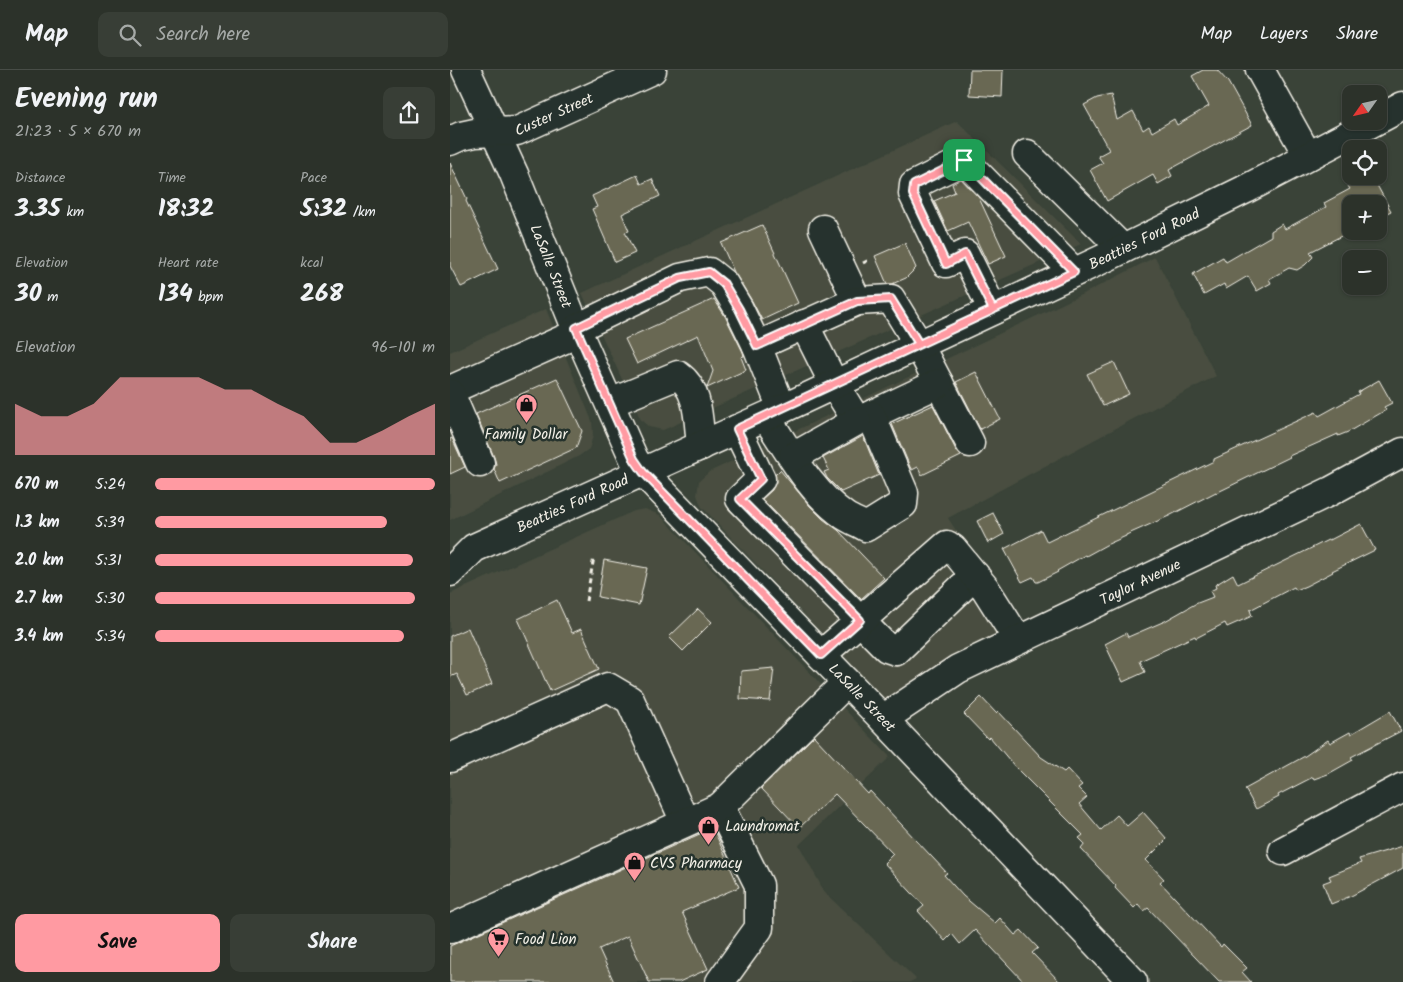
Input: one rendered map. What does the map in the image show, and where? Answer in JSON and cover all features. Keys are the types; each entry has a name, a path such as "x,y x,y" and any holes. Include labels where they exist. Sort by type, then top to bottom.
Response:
{"street":[{"name":"LaSalle Street","path":"466,70 514,174 577,330 634,459 643,472 883,719 1133,982"},
{"name":"Custer Street","path":"450,141 474,133 517,131 652,70"},
{"path":"1260,70 1308,156"},
{"path":"1388,114 1403,106"},
{"name":"Beatties Ford Road","path":"450,572 462,548 643,472 774,413 1123,249 1246,189 1358,130"},
{"path":"1027,154 1123,249"},
{"path":"993,310 965,254 946,264 913,194 914,185 964,160 1074,272"},
{"path":"822,229 857,301"},
{"path":"480,463 450,392 680,278 709,272 724,284 757,346 774,413 793,457 808,480 829,502 846,516 866,526 903,504 904,492 864,418 834,384 804,324"},
{"path":"757,346 857,301 891,299 919,344 970,443"},
{"path":"610,403 678,375 687,381 696,398 701,446"},
{"path":"793,457 864,418 939,383"},
{"path":"737,429 761,479 740,499 888,648 896,651 974,575"},
{"name":"Taylor Avenue","path":"883,719 958,669 1331,491 1403,452"},
{"path":"821,655 947,546 953,549 985,588 1018,640"},
{"path":"450,929 720,807 847,682"},
{"path":"450,758 608,687 630,700 685,822"},
{"path":"1283,851 1403,787"},
{"path":"720,807 759,884 759,928 720,982"}],"path":[{"path":"586,601 594,557"}],"shaded area":[{"path":"957,121 1081,244 663,430 649,427 641,420 582,293"},
{"path":"1155,257 1216,376 948,518 1020,629 888,703 701,506 697,495 699,481 709,472 1089,291"},
{"path":"546,309 592,421 593,436 589,449 579,456 450,520 450,352"},
{"path":"645,509 660,515 890,757 799,845 825,893 916,979 910,982 450,982 450,594 634,511"}],"building":[{"path":"970,70 1003,70 1002,97 969,95"},
{"path":"1203,70 1217,70 1228,82 1252,125 1169,170 1172,176 1158,184 1153,175 1107,201 1090,170 1103,163 1098,156 1109,150 1084,105 1097,98 1111,95 1117,120 1133,111 1143,130 1149,126 1152,132 1174,119 1177,125 1209,106 1192,76"},
{"path":"450,163 498,269 461,287 450,266"},
{"path":"637,175 641,184 652,179 660,196 622,214 629,231 625,232 635,253 615,262 592,209 597,207 592,196"},
{"path":"961,179 979,198 1006,256 988,264 968,222 948,231 934,201 955,192 952,184"},
{"path":"1377,185 1382,195 1342,195 1342,236 1310,252 1313,257 1305,265 1297,270 1289,268 1269,279 1271,283 1257,291 1248,276 1226,289 1224,284 1204,295 1193,274 1223,257 1226,262 1271,236 1271,231 1282,224 1285,229 1326,207 1324,203 1350,189 1348,186"},
{"path":"1387,204 1391,211 1387,213"},
{"path":"762,225 798,303 762,320 734,272 721,243"},
{"path":"905,243 916,268 906,278 892,284 887,284 875,256"},
{"path":"714,299 743,352 744,356 741,357 746,370 707,388 713,371 698,335 637,364 625,339"},
{"path":"1114,362 1129,394 1103,406 1087,374"},
{"path":"976,372 1000,419 980,429 956,382"},
{"name":"Family Dollar","path":"557,378 582,431 576,448 500,483 494,469 496,464 494,457 476,414"},
{"path":"1379,380 1392,403 1384,407 1386,410 1348,432 1338,436 1338,434 1289,456 1169,516 1085,555 1038,582 1033,577 1022,582 1004,549 1041,530 1047,542 1214,461 1214,459 1316,412 1319,416 1359,394 1358,392"},
{"path":"933,405 961,456 922,475 918,467 912,470 910,467 892,424"},
{"path":"863,436 879,475 841,492 827,478 824,472 829,470 823,458"},
{"path":"452,438 465,467 450,474 450,439"},
{"path":"780,470 810,506 838,530 884,578 861,599 762,499 772,490 776,482 775,475"},
{"path":"993,513 1004,534 988,543 977,521"},
{"path":"1361,524 1375,550 1306,586 1296,590 1294,587 1250,610 1252,616 1227,627 1225,623 1196,638 1195,636 1140,661 1145,672 1123,682 1105,644 1126,633 1128,637 1165,621 1195,604 1213,597 1210,591 1216,588 1215,585 1233,574 1238,584"},
{"path":"604,560 647,568 639,605 598,597"},
{"path":"557,600 572,633 581,629 599,669 550,691 518,619"},
{"path":"698,609 712,622 683,651 669,637"},
{"path":"468,628 492,684 467,695 457,674 450,677 450,636"},
{"path":"774,668 770,701 740,699 741,671"},
{"path":"981,697 996,713 998,711 1041,757 1064,772 1067,769 1082,785 1078,788 1087,797 1079,804 1101,830 1117,815 1127,826 1143,812 1167,839 1146,860 1164,879 1160,882 1221,947 1223,944 1247,968 1242,972 1251,982 1219,982 1148,908 1144,911 1138,904 1134,908 1115,888 1116,886 1081,849 1085,844 1079,838 1083,835 1016,768 990,737 988,739 964,714"},
{"path":"1390,711 1401,731 1351,757 1353,760 1328,774 1314,779 1313,777 1256,809 1245,789 1305,756 1328,740 1330,743 1350,732 1351,734"},
{"path":"814,736 868,794 870,791 947,873 944,875 963,896 995,923 1000,918 1015,935 1021,930 1038,948 1032,953 1060,982 1024,982 975,930 960,944 952,934 945,941 918,911 924,906 884,863 893,854 835,794 799,828 761,788"},
{"path":"713,828 739,887 682,912 708,969 679,982 649,982 628,936 599,949 614,982 450,982 450,946"},
{"path":"1403,846 1403,868 1351,896 1331,904 1323,883 1331,880 1329,876 1361,863 1359,859"}],"place":[{"name":"Family Dollar","path":"526,424"},
{"name":"Laundromat","path":"709,845"},
{"name":"CVS Pharmacy","path":"634,882"},
{"name":"Food Lion","path":"499,958"}],"route":[{"path":"964,160 914,185 913,194 946,264 965,254 993,310 737,429 761,479 740,499 860,620 821,655 643,472 634,459 576,328 680,278 709,272 724,284 757,346 857,301 891,299 919,344 993,310 1074,272 964,160"}]}
